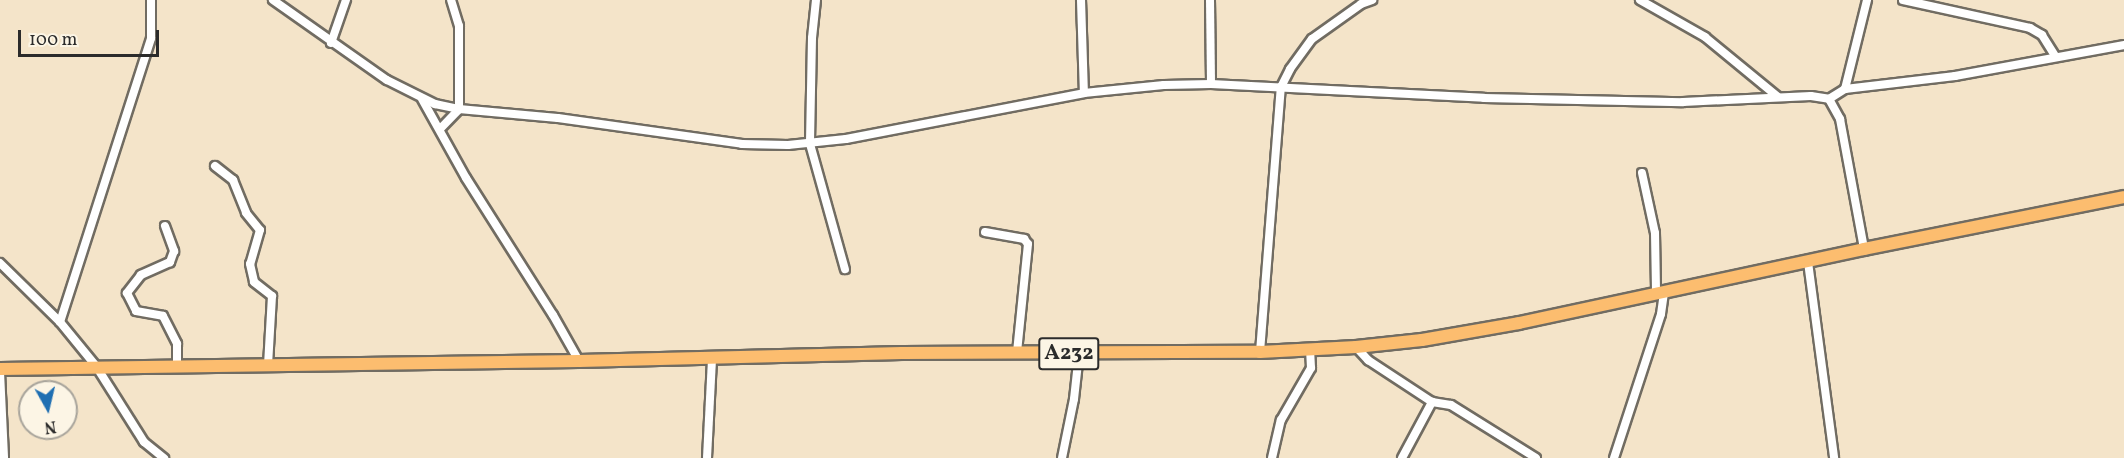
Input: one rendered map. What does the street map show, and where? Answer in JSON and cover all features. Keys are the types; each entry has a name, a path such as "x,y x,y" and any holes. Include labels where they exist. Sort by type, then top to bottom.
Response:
{"main road":[{"name":"A232","path":"0,371 96,366 1310,351 1472,332 2124,197"}],"street":[{"path":"60,322 151,38 151,0"},
{"path":"273,0 331,43 387,80 422,99 459,109 558,118 742,144 810,144 917,127 1084,93 1211,84 1495,99 1683,102 1811,96 1829,99 1845,88 1955,76 2124,45"},
{"path":"331,43 346,0"},
{"path":"440,129 459,109 459,26 452,0"},
{"path":"816,0 812,38 810,144 845,269"},
{"path":"1081,0 1084,93"},
{"path":"1210,0 1211,84"},
{"path":"1260,352 1281,87 1290,69 1312,39 1361,4 1372,0"},
{"path":"1640,0 1705,37 1778,97"},
{"path":"1845,88 1867,0"},
{"path":"1903,0 2030,28 2042,35 2055,56"},
{"path":"422,99 466,178 579,361"},
{"path":"1829,99 1840,119 1864,249"},
{"path":"215,166 233,180 246,213 260,230 250,264 254,282 272,296 268,364"},
{"path":"1614,458 1661,314 1655,233 1642,173"},
{"path":"165,226 174,250 170,262 141,275 126,293 136,311 163,316 177,344 177,365"},
{"path":"985,232 1024,239 1028,244 1017,353"},
{"path":"1808,262 1834,458"},
{"path":"0,263 60,322 96,366 144,442 164,458"},
{"path":"1356,347 1368,360 1432,402 1451,405 1536,458"},
{"path":"1272,458 1281,420 1311,368 1310,351"},
{"path":"1062,458 1074,399 1079,354"},
{"path":"707,458 712,358"},
{"path":"0,371 4,458"},
{"path":"1402,458 1432,402"}]}
